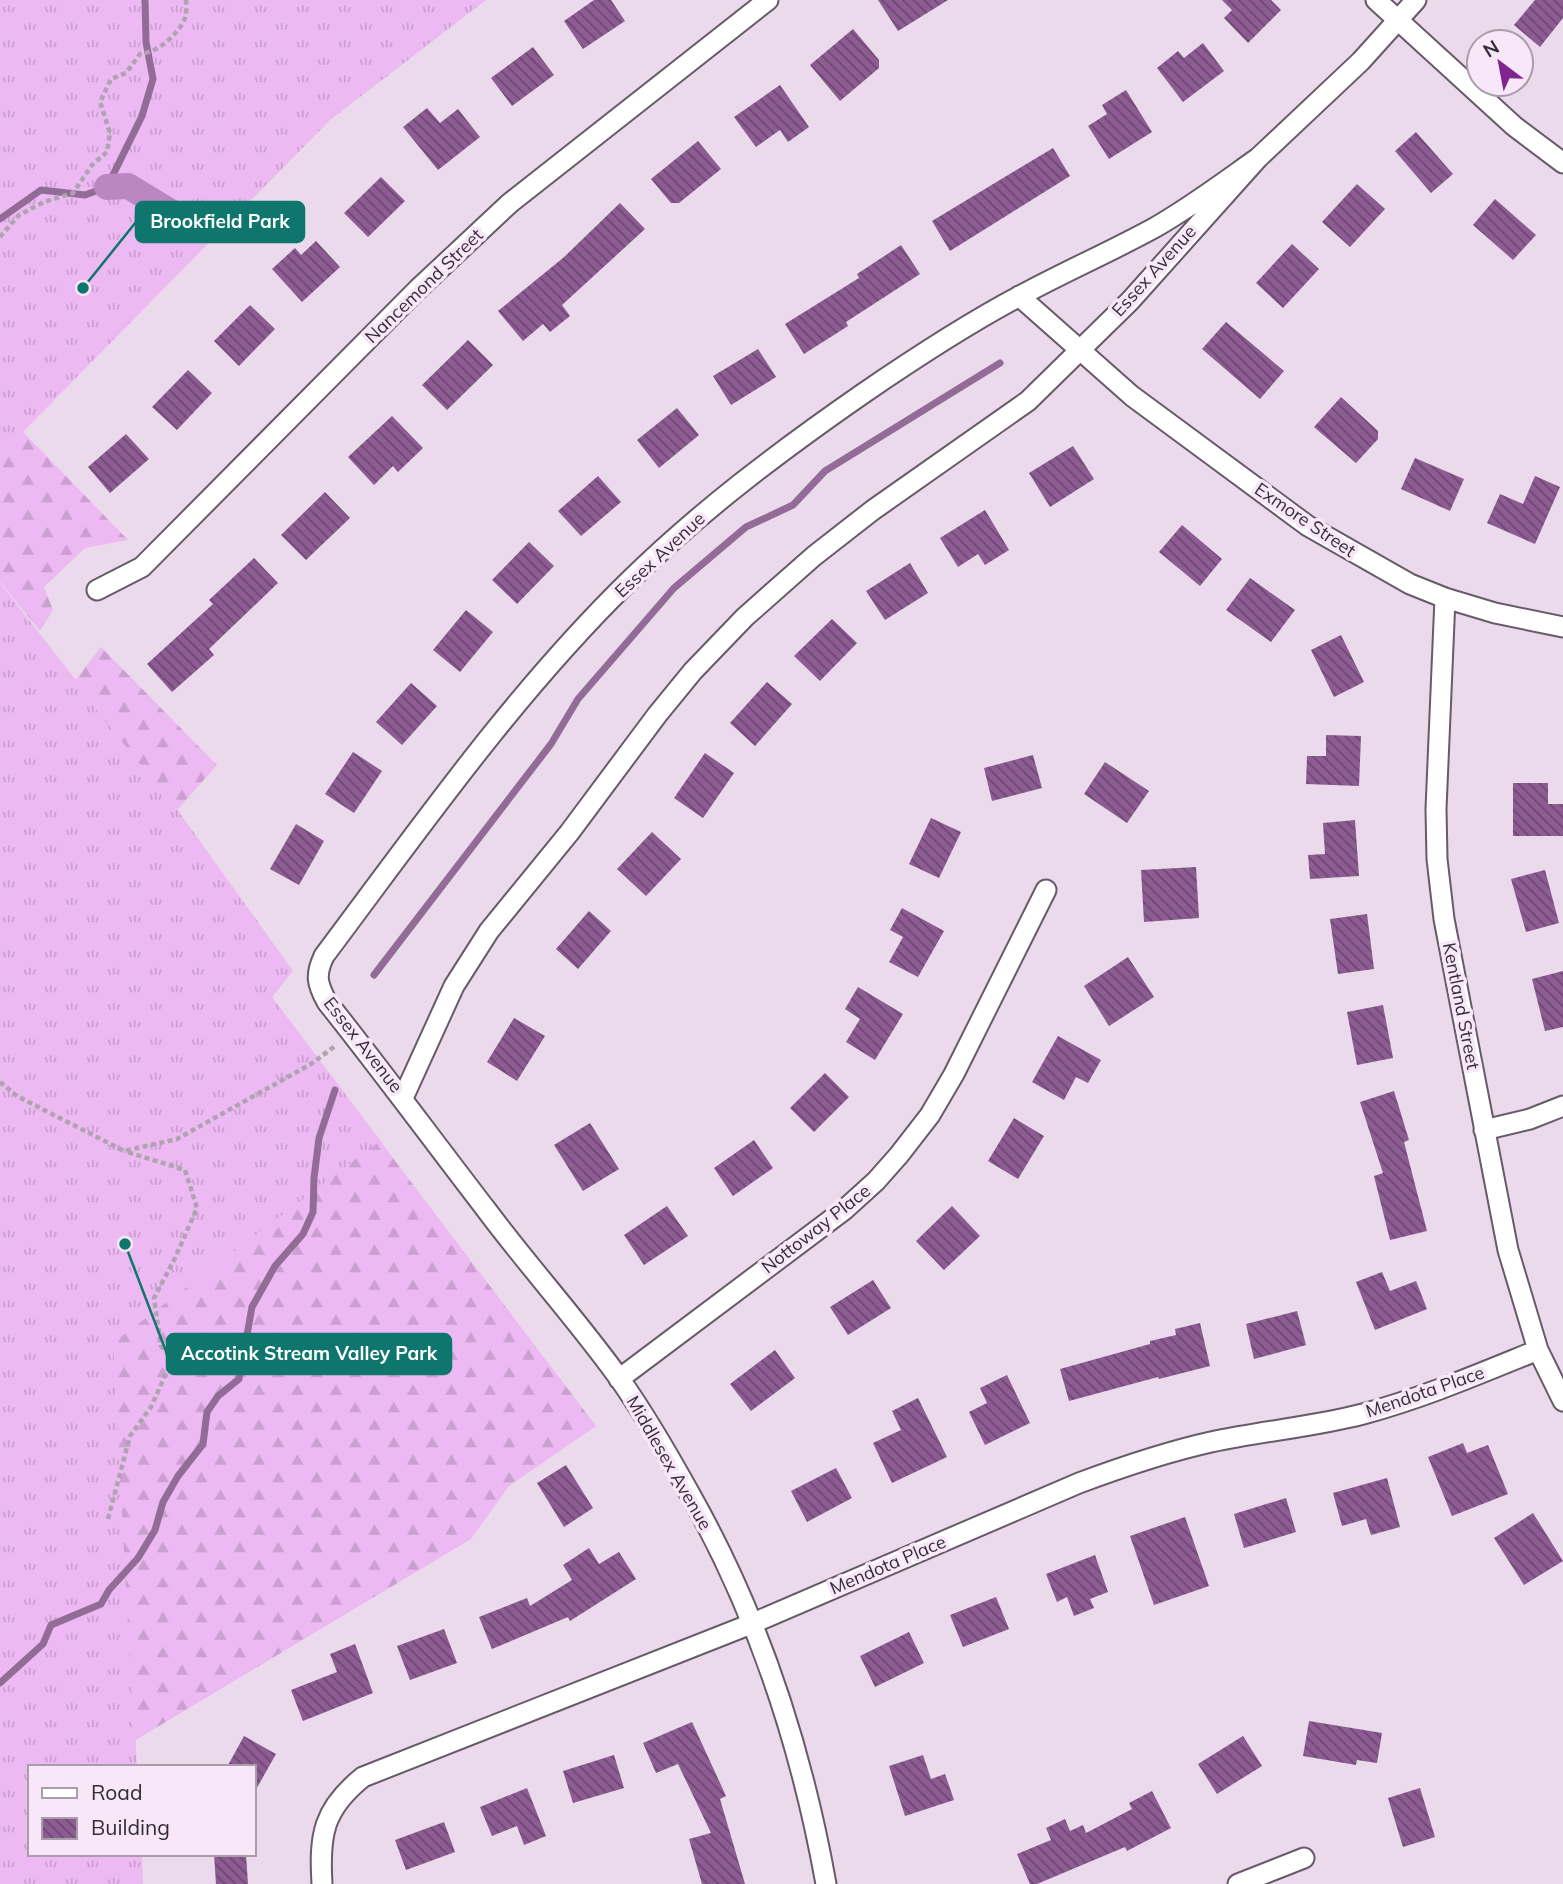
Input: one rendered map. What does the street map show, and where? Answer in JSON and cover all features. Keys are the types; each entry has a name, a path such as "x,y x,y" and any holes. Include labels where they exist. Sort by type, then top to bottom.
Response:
{"street":[{"name":"Nancemond Street","path":"97,590 142,567 418,289 510,203 768,0"},
{"path":"1376,0 1514,126 1563,163"},
{"name":"Essex Avenue","path":"1258,158 1194,204 1154,228 977,320 863,394 768,461 694,522 627,583 552,663 461,773 324,956 317,976 318,986 403,1098 454,986 489,931 569,833 693,671 745,617 814,556 873,510 1028,401 1130,301 1258,158 1361,61 1416,0"},
{"name":"Exmore Street","path":"1019,296 1132,396 1308,526 1410,584 1445,598 1495,613 1563,626"},
{"name":"Kentland Street","path":"1445,598 1436,809 1437,859 1444,919 1508,1250 1538,1350 1563,1401"},
{"name":"Nottoway Place","path":"619,1379 844,1210 876,1181 899,1155 930,1115 954,1074 1045,890"},
{"name":"Middlesex Avenue","path":"403,1098 487,1212 619,1379 692,1497 726,1565 774,1681 803,1774 826,1884"},
{"path":"1484,1130 1530,1119 1563,1106"},
{"name":"Mendota Place","path":"322,1884 322,1838 327,1818 346,1791 363,1777 751,1624 1121,1467 1211,1442 1364,1414 1445,1388 1538,1350"},
{"path":"1238,1884 1304,1858"}],"path":[{"path":"0,237 19,215 44,202 74,193 92,165 107,152 110,133 100,102 111,79 126,72 140,54 148,53 170,40 186,17 187,0"},
{"path":"124,1151 177,1139 311,1064 352,1033"},
{"path":"0,1082 17,1096 124,1151 184,1170 197,1208 154,1298 161,1346 172,1360 151,1407 130,1436 107,1519"}],"green space":[{"path":"0,0 486,0 330,120 0,455"},
{"path":"21,430 128,540 85,548 44,587 53,610 40,631 0,582 0,451"},
{"path":"0,583 179,812 293,971 272,997 383,1144 115,1345 137,1765 28,1765 28,1856 142,1856 143,1884 0,1884"},
{"path":"101,647 217,765 177,810 74,682"},
{"path":"380,1141 596,1426 509,1486 471,1539 134,1741 113,1343"}],"building":[{"path":"594,0 611,0 625,21 583,49 564,21"},
{"path":"878,0 948,0 898,31"},
{"path":"1222,0 1271,0 1281,10 1248,43 1224,18 1232,10"},
{"path":"1535,0 1563,0 1563,18 1540,47 1535,43 1535,28 1518,28 1514,25"},
{"path":"853,29 879,60 879,68 840,101 810,65"},
{"path":"1203,43 1224,71 1183,102 1157,68 1178,51 1184,58"},
{"path":"533,47 554,75 512,106 491,78"},
{"path":"780,85 809,127 788,142 780,130 756,147 734,117"},
{"path":"1126,90 1152,132 1109,159 1088,126 1107,114 1102,105"},
{"path":"427,108 440,123 458,109 480,137 438,170 403,127"},
{"path":"1416,132 1453,174 1431,193 1395,151"},
{"path":"698,141 721,169 679,203 671,203 651,179"},
{"path":"1053,148 1070,176 950,251 932,221"},
{"path":"381,177 405,201 368,237 344,213"},
{"path":"1357,184 1385,209 1350,247 1322,222"},
{"path":"1495,199 1536,235 1513,260 1473,225"},
{"path":"620,203 645,229 562,305 570,316 550,332 543,324 523,341 498,311 563,258"},
{"path":"316,241 340,267 302,302 272,269 295,248 301,255"},
{"path":"1292,244 1319,269 1283,308 1256,283"},
{"path":"901,245 920,274 846,322 848,326 804,354 785,324 859,278 857,274"},
{"path":"250,305 275,329 239,366 214,341"},
{"path":"1226,322 1284,371 1260,399 1202,349"},
{"path":"468,340 493,365 447,410 422,385"},
{"path":"758,349 776,377 731,405 713,376"},
{"path":"188,370 212,393 177,430 152,407"},
{"path":"1341,397 1378,431 1378,439 1356,463 1314,427"},
{"path":"677,408 699,435 659,468 637,440"},
{"path":"392,416 423,448 398,472 393,466 374,485 348,457"},
{"path":"126,434 149,459 110,493 88,467"},
{"path":"1073,446 1094,479 1050,507 1029,473"},
{"path":"1415,458 1464,479 1450,511 1401,489"},
{"path":"598,476 621,502 581,536 558,511"},
{"path":"1535,476 1560,487 1535,544 1487,523 1500,494 1523,504"},
{"path":"325,492 350,518 306,560 281,535"},
{"path":"985,510 1009,550 985,565 978,554 958,567 940,538"},
{"path":"1182,525 1222,559 1200,586 1159,552"},
{"path":"529,542 554,566 517,604 492,580"},
{"path":"254,558 278,583 209,649 214,655 172,692 147,664 213,604 209,600"},
{"path":"910,563 928,593 885,620 866,591"},
{"path":"1250,578 1295,610 1271,642 1226,610"},
{"path":"466,610 493,632 460,672 433,650"},
{"path":"832,619 857,643 820,681 794,656"},
{"path":"1341,635 1364,682 1334,697 1311,650"},
{"path":"767,682 792,704 755,746 730,723"},
{"path":"411,683 437,706 402,745 376,722"},
{"path":"1326,735 1361,736 1359,786 1306,784 1307,756 1326,756"},
{"path":"353,752 382,771 354,813 325,794"},
{"path":"705,753 734,773 703,818 674,798"},
{"path":"1033,755 1042,788 992,801 984,768"},
{"path":"1105,762 1149,791 1127,823 1084,794"},
{"path":"1513,783 1548,783 1548,804 1563,804 1563,836 1513,836"},
{"path":"931,818 961,832 939,878 909,864"},
{"path":"1355,820 1359,876 1310,879 1308,855 1325,854 1323,823"},
{"path":"296,824 324,841 299,885 270,869"},
{"path":"652,832 681,859 646,896 617,869"},
{"path":"1196,867 1199,918 1144,922 1141,870"},
{"path":"1545,870 1559,923 1526,932 1511,879"},
{"path":"902,908 944,931 918,977 889,962 903,937 890,930"},
{"path":"589,911 611,931 578,969 556,949"},
{"path":"1367,914 1374,969 1338,974 1330,919"},
{"path":"1128,957 1154,997 1109,1026 1084,986"},
{"path":"1563,971 1563,1027 1545,1031 1532,979"},
{"path":"858,987 903,1014 875,1060 846,1042 860,1019 845,1009"},
{"path":"1383,1005 1393,1058 1357,1065 1347,1012"},
{"path":"514,1018 545,1036 517,1081 487,1062"},
{"path":"1058,1036 1101,1060 1088,1083 1076,1077 1064,1100 1032,1082"},
{"path":"825,1073 849,1097 814,1132 790,1108"},
{"path":"1394,1091 1409,1140 1404,1142 1427,1231 1390,1240 1374,1176 1383,1173 1360,1102"},
{"path":"1014,1118 1044,1136 1018,1179 988,1161"},
{"path":"590,1123 619,1169 583,1191 554,1145"},
{"path":"754,1140 773,1168 733,1196 714,1168"},
{"path":"667,1206 688,1236 644,1265 624,1235"},
{"path":"952,1206 980,1236 944,1270 916,1241"},
{"path":"1382,1272 1390,1291 1416,1281 1427,1309 1375,1330 1356,1282"},
{"path":"873,1280 891,1308 848,1335 830,1307"},
{"path":"1297,1311 1306,1345 1254,1359 1246,1324"},
{"path":"1200,1323 1210,1366 1069,1401 1060,1369 1150,1344 1150,1341 1176,1335 1175,1329"},
{"path":"775,1350 795,1378 751,1411 730,1384"},
{"path":"1007,1375 1030,1423 985,1445 969,1412 987,1403 980,1388"},
{"path":"918,1398 947,1457 892,1483 873,1443 901,1430 892,1411"},
{"path":"1463,1443 1467,1453 1488,1445 1508,1494 1452,1516 1428,1457"},
{"path":"566,1465 593,1508 564,1527 537,1483"},
{"path":"836,1468 852,1498 807,1522 791,1491"},
{"path":"1387,1478 1400,1527 1371,1535 1366,1519 1342,1526 1333,1493"},
{"path":"1286,1498 1296,1532 1244,1548 1234,1514"},
{"path":"1533,1513 1563,1561 1524,1585 1494,1538"},
{"path":"1185,1517 1209,1586 1154,1605 1130,1536"},
{"path":"589,1548 599,1564 619,1552 636,1579 570,1621 568,1617 492,1649 479,1617 527,1598 530,1606 572,1580 563,1565"},
{"path":"1095,1555 1108,1592 1090,1599 1094,1608 1074,1616 1067,1597 1057,1602 1046,1574"},
{"path":"996,1597 1009,1629 963,1647 950,1615"},
{"path":"444,1629 457,1663 410,1680 397,1646"},
{"path":"909,1632 924,1663 875,1687 860,1656"},
{"path":"355,1644 373,1693 303,1721 291,1690 337,1672 330,1654"},
{"path":"1309,1721 1382,1733 1377,1763 1357,1760 1356,1765 1303,1756"},
{"path":"692,1722 726,1796 720,1799 745,1884 702,1884 689,1839 711,1833 678,1764 656,1773 643,1743"},
{"path":"244,1736 276,1754 256,1789 256,1765 228,1765"},
{"path":"1243,1736 1262,1766 1217,1794 1198,1764"},
{"path":"614,1755 624,1788 573,1803 563,1771"},
{"path":"923,1755 931,1779 945,1774 954,1800 905,1816 889,1766"},
{"path":"527,1788 546,1836 524,1845 517,1826 492,1836 480,1807"},
{"path":"1420,1788 1435,1837 1403,1847 1388,1798"},
{"path":"1152,1791 1171,1828 1127,1851 1125,1847 1037,1884 1030,1884 1017,1854 1051,1840 1046,1828 1065,1819 1070,1831 1083,1825 1086,1833 1132,1809 1129,1803"},
{"path":"444,1822 455,1852 406,1870 395,1840"},
{"path":"214,1856 246,1856 248,1884 216,1884"}],"waterway":[{"path":"0,219 41,190 85,195 107,187 142,116 153,79 146,42 145,0"},
{"path":"107,187 128,186 199,229"},
{"path":"374,975 551,744 578,699 674,588 746,527 793,505 825,471 1000,363"},
{"path":"0,1683 43,1644 51,1625 101,1604 109,1590 138,1558 155,1530 163,1502 178,1476 203,1444 207,1412 218,1396 239,1379 252,1307 275,1266 303,1234 313,1212 319,1138 335,1090"}],"place":[{"name":"Brookfield Park","path":"83,288"},
{"name":"Accotink Stream Valley Park","path":"125,1244"}]}
